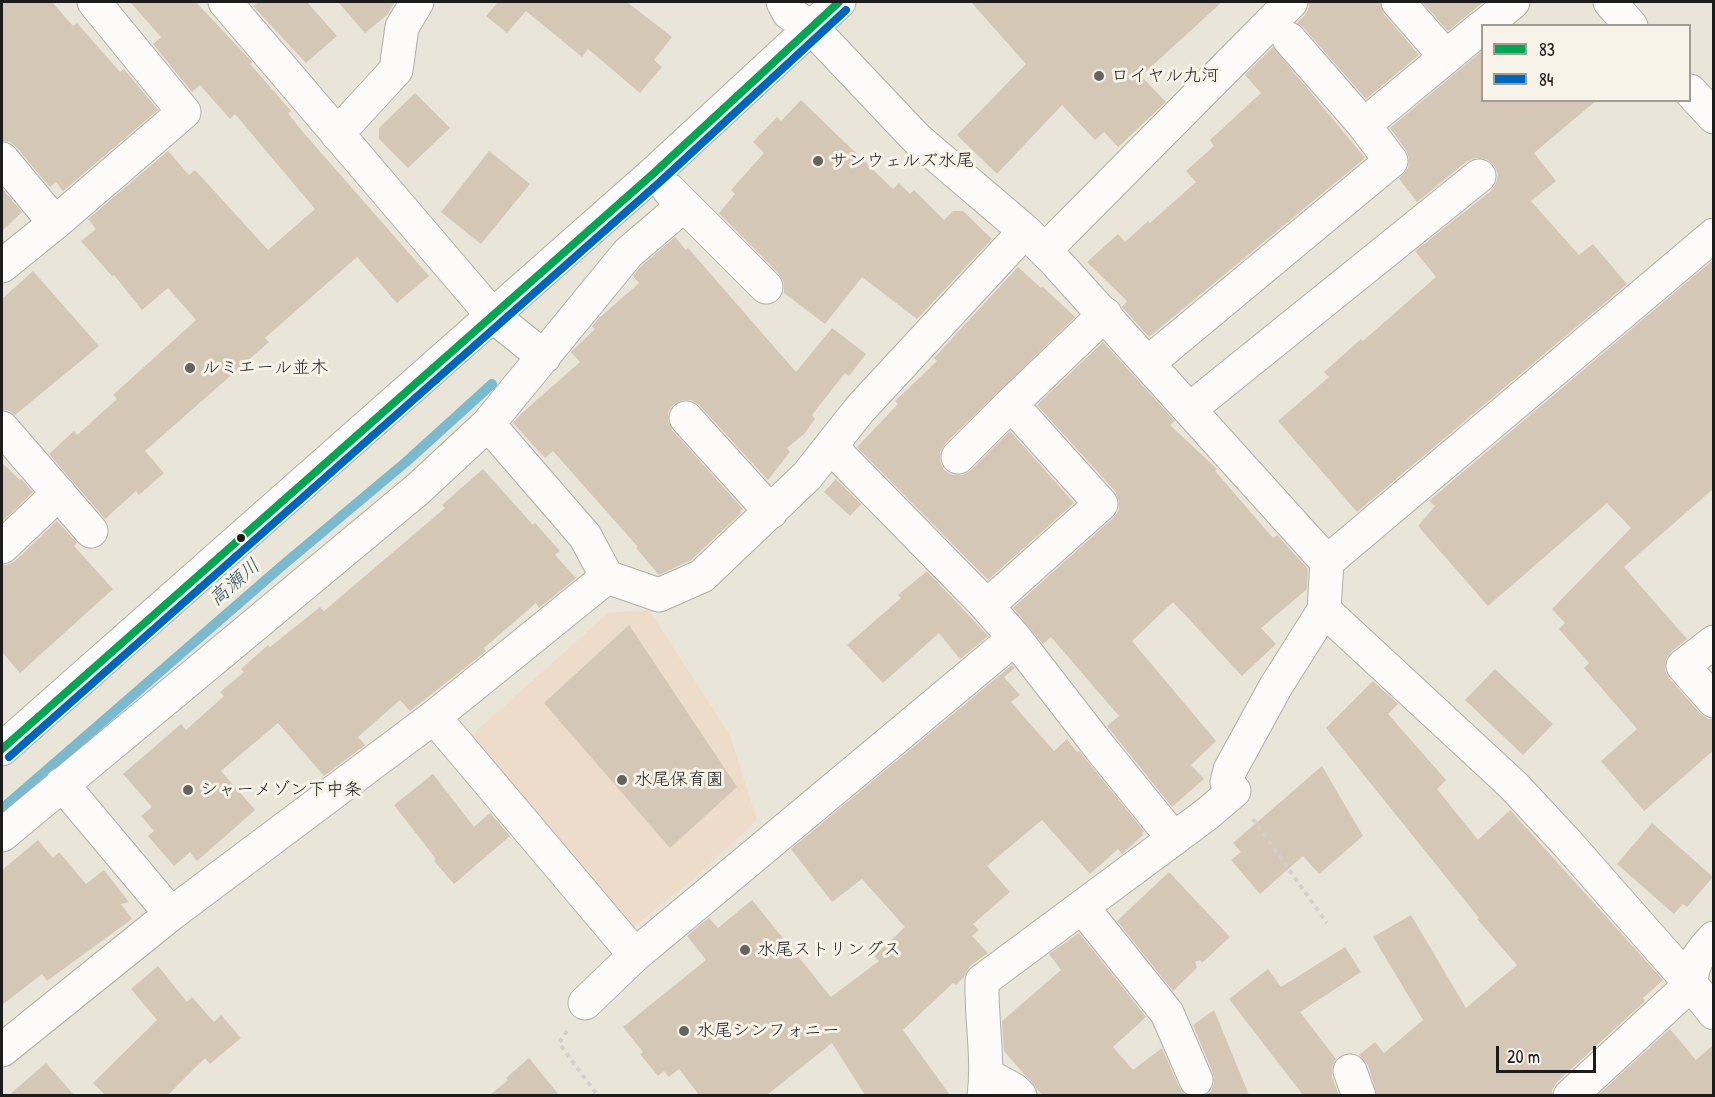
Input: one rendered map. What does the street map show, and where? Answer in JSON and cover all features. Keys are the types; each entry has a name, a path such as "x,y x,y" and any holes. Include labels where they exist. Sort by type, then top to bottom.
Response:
{"street":[{"path":"2,266 184,112 94,2"},
{"path":"225,2 500,320 544,357"},
{"path":"337,134 396,70 402,27 417,2"},
{"path":"783,2 789,13 811,27 917,139 1035,241 1104,314 1327,562 1324,610 1276,686 1235,760 1227,782 1234,791 1174,839 982,981 985,1085 1014,1090 1020,1095"},
{"path":"4,739 500,320 654,173 839,2"},
{"path":"488,424 585,536 607,577 659,595 702,576 807,476 860,409 1035,241 1291,2"},
{"path":"1398,2 1446,57"},
{"path":"1486,24 1513,2"},
{"path":"1610,2 1629,24"},
{"path":"1364,125 1481,28"},
{"path":"1148,363 1390,160 1364,125 1289,39"},
{"path":"1691,92 1713,117"},
{"path":"2,159 55,223"},
{"path":"654,173 683,207 766,288"},
{"path":"1190,409 1479,176"},
{"path":"2,835 418,489 488,424 628,253 683,207"},
{"path":"1327,562 1713,235"},
{"path":"958,457 1104,314"},
{"path":"987,606 1101,504 1011,404"},
{"path":"686,418 771,512"},
{"path":"2,428 92,531"},
{"path":"831,447 987,606 1015,638 1174,839"},
{"path":"2,547 59,493"},
{"path":"2,1050 171,914 434,717 607,577"},
{"path":"1324,610 1514,786 1568,843 1691,984 1713,1013"},
{"path":"585,1003 635,955 1015,638"},
{"path":"1713,642 1683,666 1713,702"},
{"path":"434,717 635,955"},
{"path":"62,784 171,914"},
{"path":"1082,907 1167,1013 1196,1080"},
{"path":"1570,1095 1691,984 1691,971 1698,956 1713,938"}],"path":[{"path":"1234,791 1327,923"},
{"path":"585,1003 559,1043 598,1095"}],"shaded area":[{"name":"水尾保育園","path":"649,610 730,735 757,820 698,875 629,931 466,740 608,613"}],"building":[{"path":"2,2 52,2 73,26 77,23 120,72 124,69 158,110 63,191 56,182 50,187 16,147 9,142 2,141"},
{"path":"130,2 196,2 252,62 250,64 291,111 288,113 302,131 429,276 397,303 357,257 265,338 269,342 145,451 164,473 139,495 136,491 105,519 49,454 74,431 77,435 117,399 113,395 196,320 168,288 142,310 114,275 112,276 81,241 96,229 88,219 168,151 189,175 195,170 268,250 315,209 235,114 230,119 200,85 192,92 153,44 161,37"},
{"path":"259,2 307,2 337,36 306,63 253,6"},
{"path":"338,2 395,2 387,15 365,33"},
{"path":"498,2 627,2 672,37 654,60 662,67 640,93 588,49 582,57 526,11 507,33 486,16"},
{"path":"971,2 1222,2 1141,76 1166,102 1118,147 1104,132 1095,140 1062,105 997,174 957,135 1026,64"},
{"path":"1309,2 1380,2 1384,14 1419,55 1366,99 1297,23 1305,15"},
{"path":"1422,2 1482,2 1482,3 1448,31"},
{"path":"1273,47 1365,158 1149,337 1122,307 1127,301 1087,262 1118,234 1125,242 1196,182 1186,171 1214,146 1210,140 1261,93 1245,75"},
{"path":"1481,52 1481,102 1595,102 1534,153 1556,181 1531,201 1579,255 1593,244 1627,284 1357,512 1278,421 1329,377 1324,372 1436,277 1415,251 1491,191 1498,174 1494,165 1486,159 1476,158 1467,161 1417,202 1399,179 1408,168 1409,158 1390,128"},
{"path":"415,93 450,128 408,168 379,139 379,128"},
{"path":"801,100 893,189 899,183 910,194 914,190 944,220 953,211 963,211 992,239 917,319 862,277 825,324 784,293 784,283 779,274 719,213 735,194 731,190 764,153 753,142 777,117 781,121"},
{"path":"489,151 530,184 481,244 441,212"},
{"path":"2,188 22,212 2,231"},
{"path":"675,237 686,250 688,248 796,372 832,328 866,354 849,376 845,373 812,415 815,419 804,434 787,448 790,452 768,480 699,405 691,400 683,400 673,405 668,412 668,421 672,430 743,509 691,560 659,575 636,548 638,547 553,451 545,458 513,423 580,362 571,352 595,329 592,326 598,319 639,283 633,276 641,266"},
{"path":"1713,260 1713,489 1624,567 1687,639 1666,659 1665,670 1669,678 1700,713 1708,719 1713,719 1713,751 1644,811 1601,761 1637,729 1584,668 1589,663 1559,629 1565,623 1552,609 1631,528 1607,503 1488,606 1418,526 1435,506 1429,501"},
{"path":"1018,267 1075,317 945,444 940,452 940,461 944,470 953,475 963,475 971,470 1010,431 1074,503 988,580 857,447 898,404 895,401 937,361 934,358"},
{"path":"33,271 99,346 15,415 2,410 2,299"},
{"path":"1103,342 1175,421 1170,425 1217,469 1215,471 1273,538 1277,535 1308,569 1307,589 1261,628 1276,644 1242,676 1173,602 1132,641 1216,741 1191,765 1204,779 1172,807 1107,726 1119,716 1051,637 1043,644 1013,608 1113,518 1119,510 1119,501 1115,491 1037,405"},
{"path":"2,463 33,492 2,522"},
{"path":"483,469 533,525 535,523 560,551 555,555 576,578 539,608 536,603 484,648 486,651 410,711 400,700 358,737 365,745 324,776 278,723 221,771 255,810 197,861 190,852 174,866 148,836 154,831 141,816 152,807 123,774 181,724 186,730 224,696 220,692 244,672 241,669 268,645 270,647 320,607 324,611 445,508 442,505"},
{"path":"836,479 861,504 850,516 824,492"},
{"path":"57,521 77,543 74,546 113,589 20,673 2,652 2,565 15,561"},
{"path":"927,571 988,636 960,659 939,633 883,683 847,645 901,598 898,595"},
{"name":"水尾保育園","path":"629,625 737,787 670,848 544,703"},
{"path":"1012,665 1015,668 1004,677 1020,695 1011,702 1054,751 1067,739 1144,831 1143,835 1122,854 1118,849 1090,874 1042,820 987,866 1010,892 973,924 979,930 972,936 988,953 970,966 956,985 953,983 903,1030 950,1095 865,1095 832,1043 767,1095 699,1095 679,1069 669,1077 664,1071 658,1076 640,1054 643,1052 623,1027 706,960 687,936 709,918 718,928 752,900 831,997 879,961 874,956 905,927 862,879 832,902 791,849"},
{"path":"1495,669 1553,724 1523,755 1465,700"},
{"path":"1373,681 1398,704 1388,714 1446,780 1437,789 1478,840 1510,810 1663,980 1643,998 1645,1001 1557,1082 1552,1095 1377,1095 1368,1065 1359,1055 1375,1042 1384,1053 1423,1020 1373,937 1411,915 1466,1008 1517,965 1477,919 1479,918 1326,728"},
{"path":"1322,766 1363,836 1319,874 1303,856 1260,894 1231,860 1241,852 1233,843"},
{"path":"433,774 474,827 490,813 510,836 454,884 434,861 436,859 394,805"},
{"path":"1652,823 1713,877 1687,907 1683,904 1674,914 1617,864"},
{"path":"38,840 53,858 59,852 86,884 104,870 129,902 121,904 132,919 47,981 42,974 2,1005 2,870"},
{"path":"1169,872 1230,937 1202,963 1200,960 1195,962 1197,968 1173,991 1117,921"},
{"path":"1079,933 1146,1017 1113,1047 1133,1070 1162,1048 1179,1087 1186,1095 1042,1095 1004,1051 1002,1021 1061,970 1049,954"},
{"path":"1345,947 1361,972 1300,1012 1336,1059 1332,1067 1332,1077 1339,1095 1303,1095 1229,999 1268,969 1281,987"},
{"path":"158,966 187,1002 192,997 214,1022 221,1015 241,1038 210,1064 205,1058 168,1095 105,1095 93,1083 157,1020 131,989"},
{"path":"1214,1010 1249,1095 1206,1095 1211,1091 1214,1083 1213,1073 1193,1025"},
{"path":"1670,1029 1696,1060 1713,1045 1713,1095 1598,1095"},
{"path":"529,1058 559,1095 490,1095 508,1080 506,1078"},
{"path":"46,1063 74,1095 9,1095"}],"waterway":[{"name":"高瀬川","path":"2,809 283,565 406,462 492,384"}],"transit line":[{"name":"83","path":"2,749 654,173 839,2"},
{"name":"84","path":"9,757 661,181 846,10"}],"place":[{"name":"ロイヤル九河","path":"1099,76"},
{"name":"サンウェルズ水尾","path":"818,161"},
{"name":"ルミエール並木","path":"190,368"},
{"name":"水尾保育園","path":"622,780"},
{"name":"シャーメゾン下中条","path":"188,790"},
{"name":"水尾ストリングス","path":"745,950"},
{"name":"水尾シンフォニー","path":"684,1031"}]}
